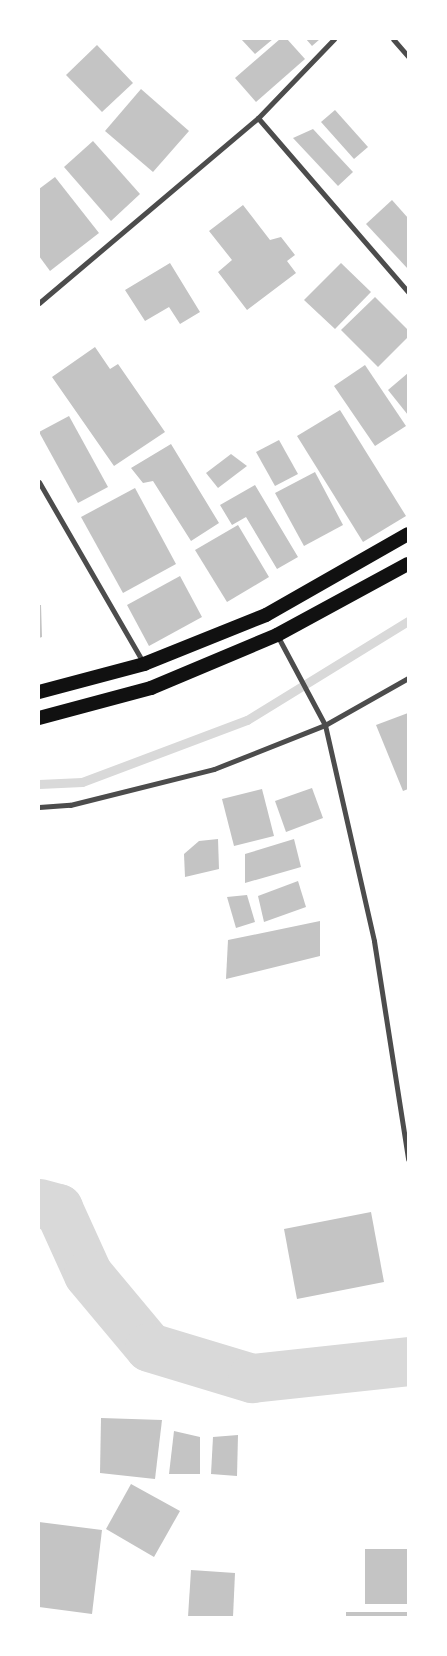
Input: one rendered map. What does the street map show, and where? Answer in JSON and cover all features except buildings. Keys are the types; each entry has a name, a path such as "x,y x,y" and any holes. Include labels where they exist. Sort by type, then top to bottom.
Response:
{"highway":[{"path":"39,692 144,664 266,615 408,534"},
{"path":"39,718 151,688 277,635 408,564"}],"street":[{"path":"39,303 258,118 334,39"},
{"path":"393,39 408,56"},
{"path":"258,118 408,292"},
{"path":"39,482 144,664"},
{"path":"277,635 325,725 374,941 408,1159"},
{"path":"39,807 70,805 214,769 325,725 408,678"}],"waterway":[{"path":"39,784 82,782 247,720 408,621"},
{"path":"39,1203 58,1208 88,1274 149,1347 252,1378 408,1361"}]}
